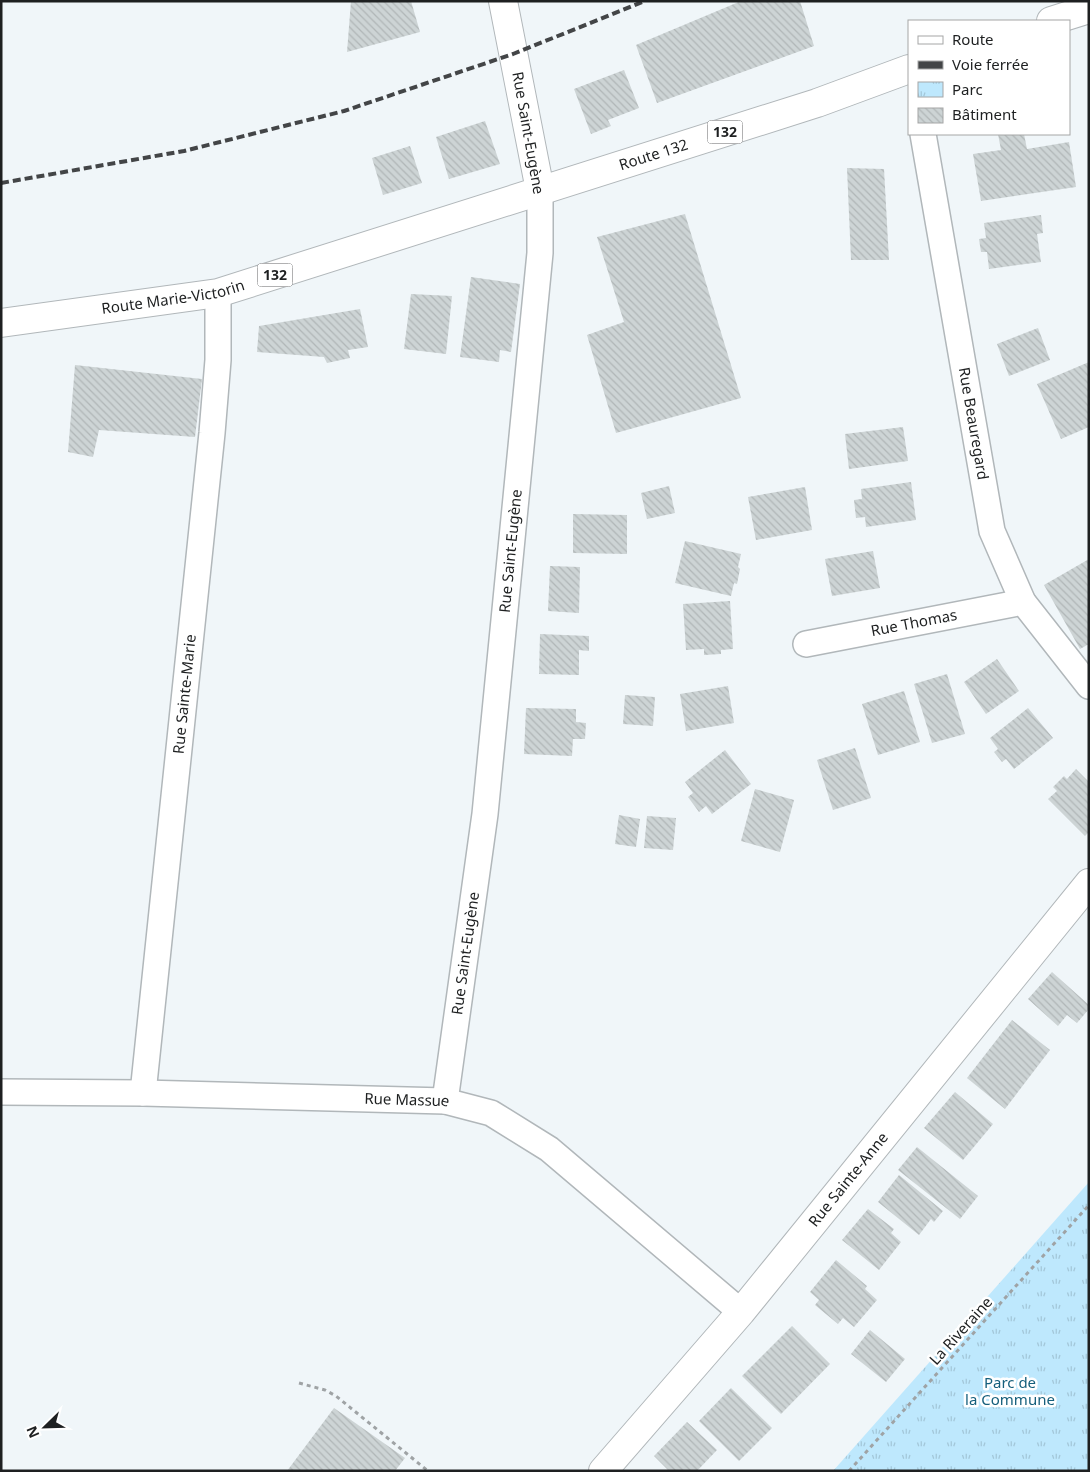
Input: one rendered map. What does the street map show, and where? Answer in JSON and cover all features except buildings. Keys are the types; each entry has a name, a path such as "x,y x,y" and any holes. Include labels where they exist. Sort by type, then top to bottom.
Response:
{"main road":[{"name":"Rue Saint-Eugène","path":"503,1 540,190"},
{"path":"1054,20 1089,9"},
{"name":"Route 132","path":"540,190 817,103 908,69"},
{"name":"Route Marie-Victorin","path":"1,322 218,294 540,190"},
{"name":"Rue Sainte-Anne","path":"603,1471 741,1312 1089,883"}],"street":[{"name":"Rue Beauregard","path":"923,135 992,531 1022,602 1089,686"},
{"name":"Rue Saint-Eugène","path":"445,1101 485,814 540,253 540,190"},
{"name":"Rue Sainte-Marie","path":"143,1093 212,434 218,360 218,294"},
{"name":"Rue Thomas","path":"806,644 1022,602"},
{"name":"Rue Massue","path":"1,1092 143,1093 445,1101 492,1113 549,1149 741,1312"}],"path":[{"name":"La Riveraine","path":"849,1471 1089,1205"},
{"path":"299,1383 326,1390 336,1396 428,1471"}],"green space":[{"name":"Parc de la Commune","path":"1089,1182 1089,1471 833,1471"}],"railway":[{"path":"1,183 184,151 344,111 513,54 645,1"}]}
